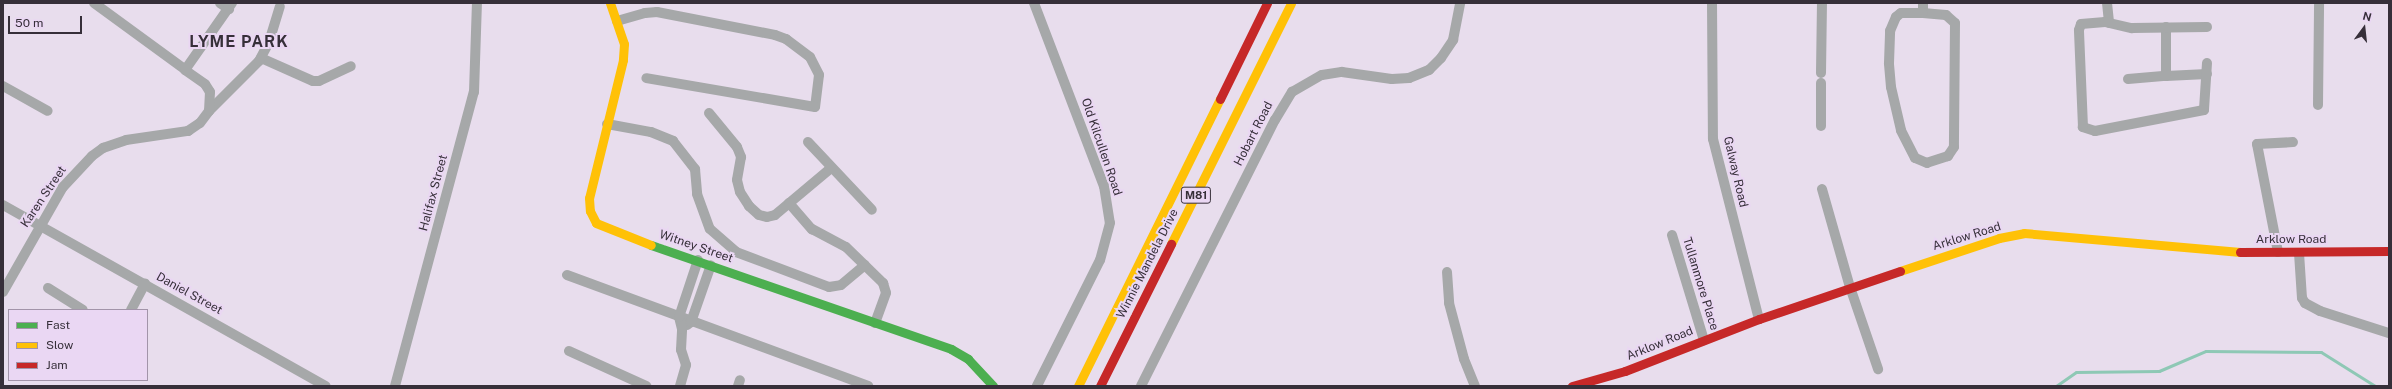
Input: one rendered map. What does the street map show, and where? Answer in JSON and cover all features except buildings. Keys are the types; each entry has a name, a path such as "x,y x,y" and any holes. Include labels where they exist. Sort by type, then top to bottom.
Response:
{"street":[{"path":"94,3 205,84 210,92 209,111"},
{"name":"Halifax Street","path":"395,386 474,92 477,3"},
{"name":"Witney Street","path":"610,3 618,21 624,44 623,60 589,198 592,217 606,229 698,260 960,354 994,386"},
{"name":"Old Kilcullen Road","path":"1034,3 1104,186 1110,223 1100,260 1037,386"},
{"name":"Winnie Mandela Drive","path":"1078,386 1267,3"},
{"name":"Winnie Mandela Drive","path":"1100,386 1291,3"},
{"name":"Hobart Road","path":"1141,386 1277,115 1292,92 1322,74 1342,72 1392,80 1409,78 1429,70 1444,55 1453,40 1460,3"},
{"name":"Galway Road","path":"1712,3 1712,139 1759,318"},
{"path":"1821,126 1822,3"},
{"path":"2107,3 2109,23"},
{"path":"2318,105 2320,3"},
{"path":"185,70 227,5"},
{"name":"Karen Street","path":"3,292 40,225 80,168 103,148 126,140 188,131 200,123 209,111 261,58 269,42 280,7"},
{"path":"1923,8 1946,15 1955,23 1954,147 1948,156 1927,163 1915,158 1901,130 1891,87 1889,63 1890,31 1896,17 1901,13 1923,8"},
{"path":"618,21 645,13 657,12 762,31 786,39 802,50 814,61 819,76 814,107 646,78"},
{"path":"2207,27 2124,27 2109,23 2083,23 2078,28 2082,123 2085,130 2095,131 2204,110 2207,63"},
{"path":"2166,27 2166,76"},
{"path":"261,58 313,81 319,81 351,66"},
{"path":"2128,79 2207,74"},
{"path":"3,86 48,111"},
{"path":"709,113 739,152 741,163 737,180 749,206 759,215 769,217 790,203 831,168"},
{"path":"607,124 651,132 674,141 695,169 697,194 710,229 741,255 761,259 829,287 841,285 865,265"},
{"path":"808,142 872,210"},
{"path":"2278,252 2257,144 2293,142"},
{"path":"1822,188 1850,287 1878,369"},
{"path":"790,203 812,229 846,247 886,288 875,323"},
{"name":"Daniel Street","path":"3,205 326,386"},
{"name":"Arklow Road","path":"1572,386 1625,371 1759,318 1850,287 1999,238 2024,233 2224,251 2299,253 2389,252"},
{"name":"Tullanmore Place","path":"1672,236 1704,340"},
{"path":"2299,253 2302,298 2305,303 2320,311 2389,334"},
{"path":"680,386 686,365 680,350 682,329 679,317 698,260"},
{"path":"682,329 692,322 711,265"},
{"path":"1446,272 1449,303 1464,359 1475,386"},
{"path":"567,275 692,322 822,367 868,386"},
{"path":"132,309 145,284"},
{"path":"48,288 81,309"},
{"path":"569,351 646,386"}],"waterway":[{"path":"2056,386 2076,372 2159,371 2206,351 2321,352 2375,386"}],"traffic: fast":[{"path":"651,245 951,349 968,359 993,386"}],"traffic: slow":[{"path":"610,3 624,44 623,60 589,198 590,211 596,223 651,245"},
{"path":"1171,244 1291,3"},
{"path":"1078,386 1220,99"},
{"path":"1900,271 1999,238 2024,233 2240,252"}],"traffic: jam":[{"path":"1220,99 1267,3"},
{"path":"1100,386 1171,244"},
{"path":"2240,252 2389,251"},
{"path":"1572,386 1625,371 1759,319 1900,271"}],"district":[{"name":"LYME PARK","path":"239,42"}]}
